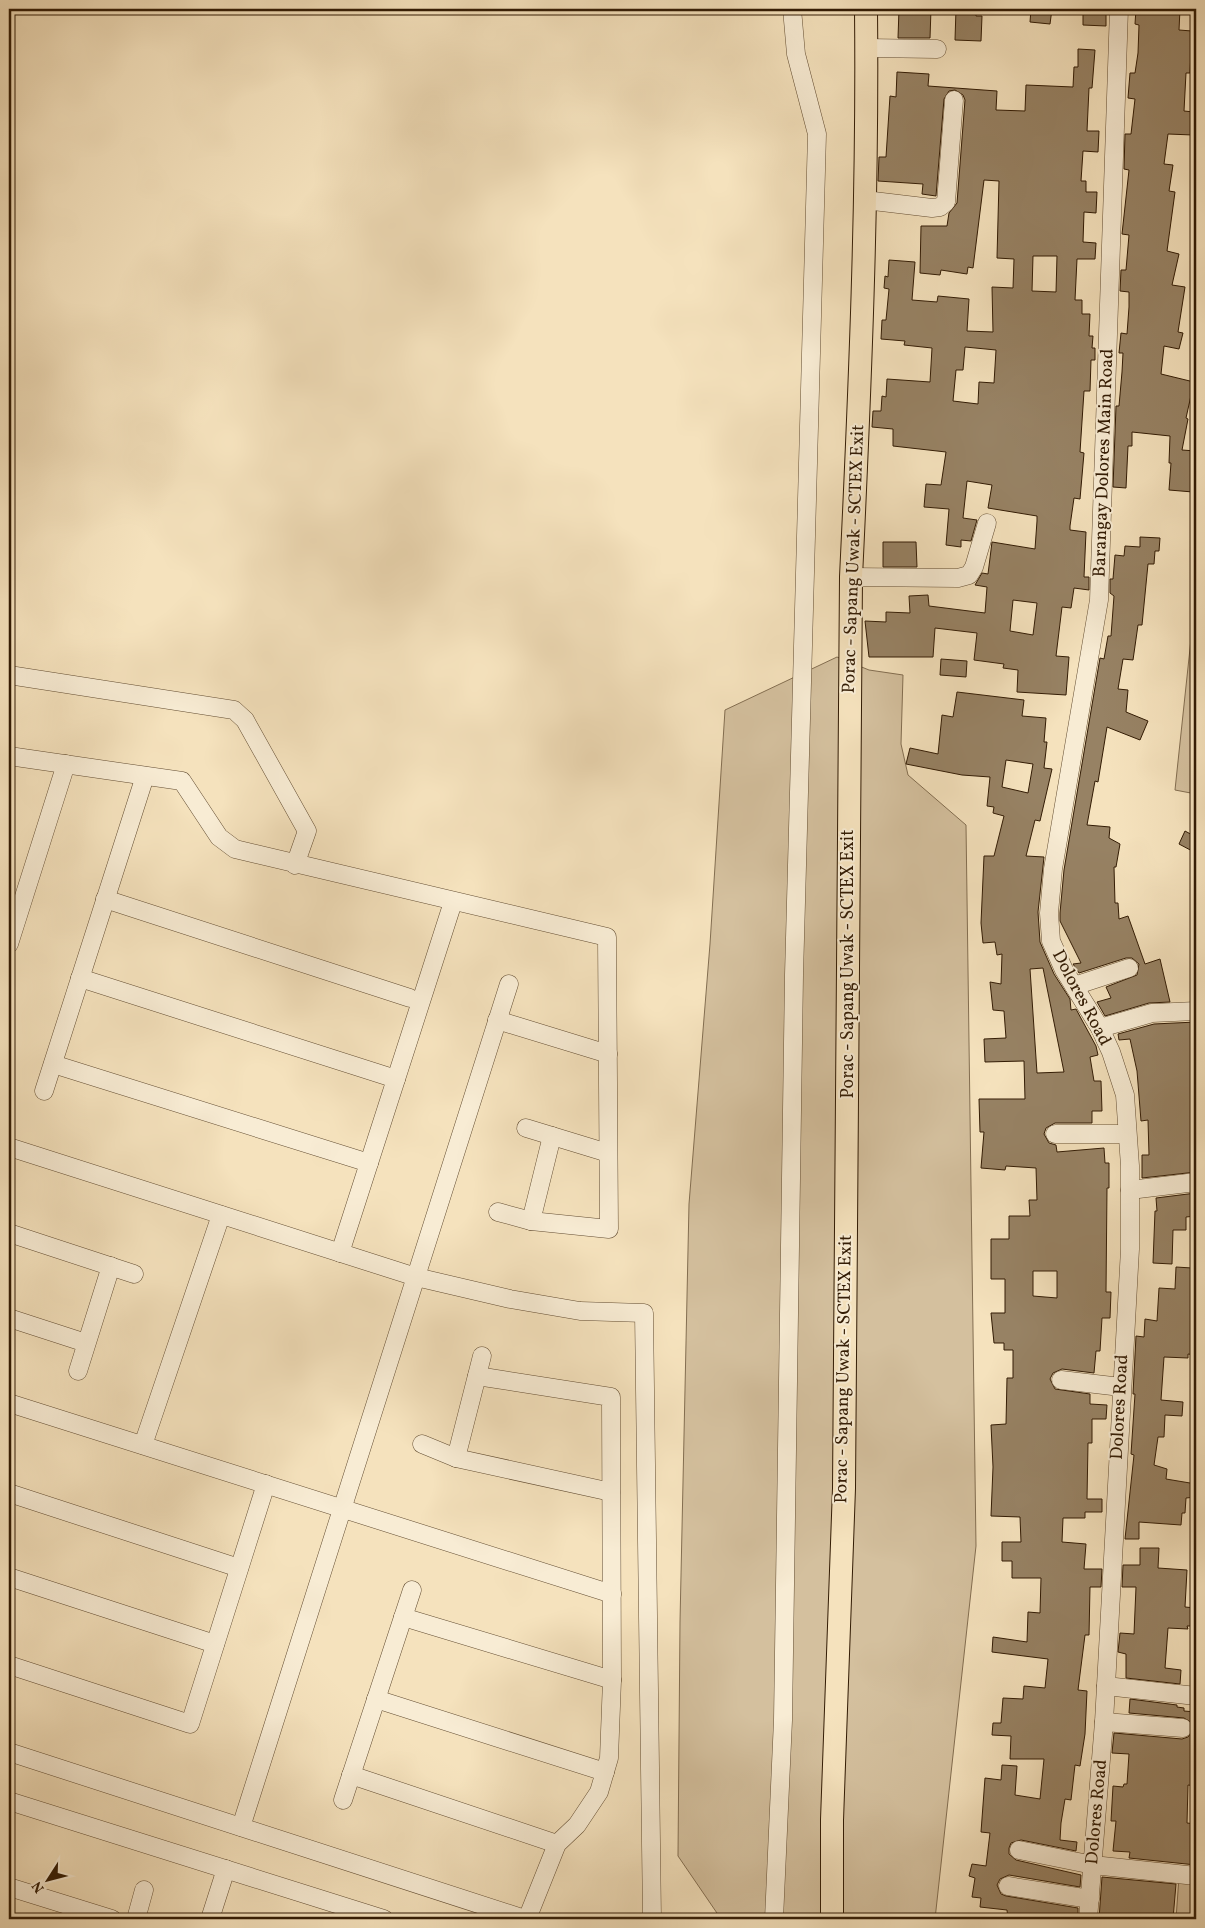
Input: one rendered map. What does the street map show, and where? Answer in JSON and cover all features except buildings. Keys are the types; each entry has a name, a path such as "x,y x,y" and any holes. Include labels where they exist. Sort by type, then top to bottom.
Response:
{"main road":[{"name":"Porac - Sapang Uwak - SCTEX Exit","path":"832,1919 832,1820 844,1488 851,577 865,200 866,9"}],"street":[{"path":"774,1919 783,1720 794,975 817,134 796,54 792,9"},
{"name":"Barangay Dolores Main Road","path":"1049,913 1053,869 1099,600 1120,9"},
{"path":"866,48 937,49"},
{"path":"865,200 932,208 940,207 946,202 954,100"},
{"path":"851,577 958,578 969,575 974,567 987,523"},
{"path":"9,675 234,710 245,720 307,831 295,865"},
{"path":"9,756 182,781 219,837 235,849 295,865 607,937 609,1228 531,1221 498,1212"},
{"path":"9,944 66,764"},
{"path":"44,1091 145,776"},
{"path":"105,899 410,998"},
{"path":"340,1253 453,902"},
{"name":"Dolores Road","path":"1049,913 1051,941 1074,986 1100,1028 1125,1096 1130,1190 1130,1249 1104,1722 1088,1919"},
{"path":"1074,986 1129,968"},
{"path":"80,978 396,1079"},
{"path":"241,1827 509,984"},
{"path":"1100,1028 1152,1013 1196,1011"},
{"path":"498,1020 608,1054"},
{"path":"52,1064 369,1163"},
{"path":"526,1128 608,1153"},
{"path":"1055,1134 1127,1134"},
{"path":"531,1221 552,1136"},
{"path":"9,1147 416,1277 510,1299 580,1310 644,1313 652,1919"},
{"path":"1130,1190 1196,1182"},
{"path":"143,1445 221,1215"},
{"path":"9,1233 134,1274"},
{"path":"78,1371 111,1266"},
{"path":"9,1318 86,1343"},
{"path":"456,1458 482,1356"},
{"path":"9,1752 526,1919 557,1844 576,1825 599,1792 609,1758 612,1680 611,1397 477,1376"},
{"path":"1061,1380 1121,1387"},
{"path":"9,1402 612,1594"},
{"path":"422,1444 456,1458 612,1492"},
{"path":"9,1665 190,1724 266,1484"},
{"path":"9,1493 239,1568"},
{"path":"9,1577 215,1644"},
{"path":"343,1800 412,1590"},
{"path":"403,1617 612,1680"},
{"path":"1106,1686 1196,1696"},
{"path":"376,1698 605,1772"},
{"path":"1104,1722 1183,1728"},
{"path":"351,1775 557,1844"},
{"path":"9,1801 384,1919"},
{"path":"1019,1850 1093,1865 1196,1876"},
{"path":"210,1919 226,1869"},
{"path":"1008,1886 1090,1899"},
{"path":"9,1887 112,1919"},
{"path":"136,1919 144,1890"}],"shaded area":[{"path":"1196,592 1196,794 1175,790"},
{"path":"837,657 869,670 903,675 901,744 908,775 966,825 976,1546 935,1919 719,1919 719,1916 678,1856 680,1622 689,1204 710,944 725,710"},
{"path":"1179,1877 1196,1880 1196,1919 1176,1919"}]}
